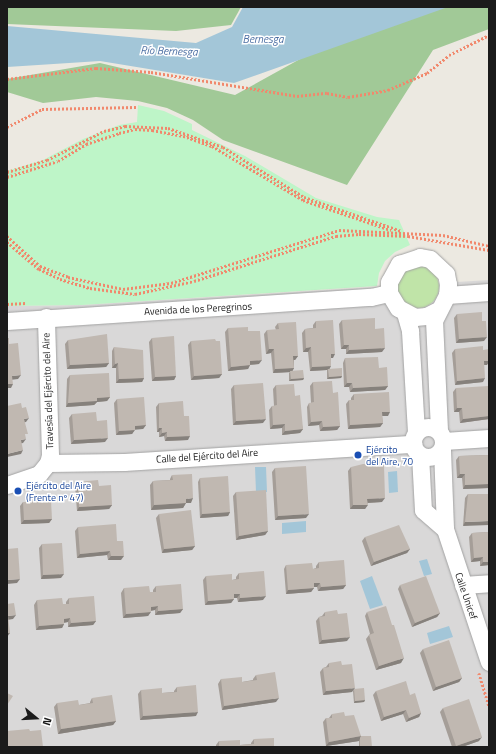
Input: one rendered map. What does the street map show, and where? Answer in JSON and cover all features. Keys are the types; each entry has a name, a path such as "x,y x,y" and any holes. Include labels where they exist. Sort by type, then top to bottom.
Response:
{"street":[{"path":"420,257 435,262 446,274 448,284 447,295 436,311 426,316 415,317 398,308 389,293 391,277 399,264 420,257"},
{"path":"447,295 489,292"},
{"name":"Avenida de los Peregrinos","path":"7,321 46,317 377,297 389,293"},
{"name":"Calle Unicef","path":"436,311 433,329 441,440 444,529 489,662"},
{"path":"405,313 410,331 416,444 422,506 426,514 444,529"},
{"name":"Travesía del Ejército del Aire","path":"46,317 52,448 48,463"},
{"path":"416,444 424,427 441,440 489,438"},
{"path":"416,444 429,458 441,440"},
{"name":"Calle del Ejército del Aire","path":"48,463 124,462 416,444"},
{"path":"7,485 39,474 48,463"},
{"path":"463,586 489,583"}],"path":[{"path":"7,79 96,68 151,72 297,96 327,93 348,97 388,90 426,73 449,55 489,35"},
{"path":"7,127 42,109 136,108"},
{"path":"7,172 47,160 104,131 125,126 168,128 206,139 223,147 304,197 404,232"},
{"path":"7,177 58,161 86,144 119,133 135,129 152,130 187,137 212,146 303,200 439,247"},
{"path":"7,236 40,266 53,272 106,287 138,289 171,283 339,230 443,235 489,246"},
{"path":"7,242 39,269 60,279 90,288 135,294 194,281 336,236 359,234 408,236 489,250"},
{"path":"418,243 427,243"},
{"path":"128,299 144,298"},
{"path":"7,304 28,303"}],"shaded area":[{"path":"489,280 489,747 7,747 7,306 82,305"}],"green space":[{"path":"7,7 241,7 231,25 176,31 7,24"},
{"path":"394,7 489,7 489,29 433,50 347,185 223,140 193,120 167,108 138,101 96,97 43,103 7,92 7,79 100,63 235,95"},
{"path":"138,105 164,111 192,124 192,130 245,156 316,198 377,217 399,220 410,245 395,252 385,261 379,273 377,286 82,305 7,306 7,171 43,160 83,139 119,125 137,122"},
{"path":"414,266 422,266 430,269 436,275 439,287 436,299 430,305 422,308 414,308 406,305 400,299 397,291 397,283 400,275 406,269"}],"water":[{"name":"Bernesga","path":"243,7 448,7 234,83 100,61 7,67 7,26 196,43 232,27"},
{"path":"255,467 266,467 267,492 256,492"},
{"path":"397,471 398,492 389,493 388,472"},
{"path":"306,521 306,532 282,534 282,523"},
{"path":"427,559 432,574 424,576 419,561"},
{"path":"372,576 383,605 370,609 360,581"},
{"path":"449,626 453,637 430,644 427,633"}],"building":[{"path":"482,312 482,321 486,321 487,337 459,339 457,314"},
{"path":"375,318 375,329 384,328 385,348 349,350 349,345 344,345 342,320"},
{"path":"333,320 335,354 331,354 331,366 312,367 311,347 306,348 305,329 316,328 316,321"},
{"path":"296,322 298,356 293,356 294,368 275,369 274,349 269,349 267,330 279,329 278,323"},
{"path":"248,327 248,331 260,331 262,360 250,361 250,365 231,367 228,328"},
{"path":"107,334 109,363 70,365 68,340"},
{"path":"174,336 176,376 155,377 152,338"},
{"path":"7,338 9,338 9,344 18,343 21,375 12,376 13,384 7,384"},
{"path":"215,339 216,341 220,341 222,374 194,376 191,341"},
{"path":"483,346 483,350 489,349 489,361 484,361 485,378 457,381 455,349"},
{"path":"114,347 143,350 144,378 119,379 118,363 115,364"},
{"path":"378,357 379,368 387,367 388,386 353,388 352,383 347,383 345,358"},
{"path":"342,368 342,376 329,377 328,369"},
{"path":"303,370 304,378 291,379 290,371"},
{"path":"109,373 110,397 97,398 97,401 68,403 70,375"},
{"path":"332,381 333,393 338,392 340,426 323,427 322,421 311,422 309,403 314,402 313,382"},
{"path":"263,383 266,419 236,421 234,385"},
{"path":"294,384 295,396 300,395 303,429 285,431 285,424 273,425 272,406 277,405 276,385"},
{"path":"488,386 489,416 463,419 462,408 457,408 456,388"},
{"path":"389,392 390,412 382,412 383,423 350,425 349,400 354,400 354,394"},
{"path":"144,397 146,425 135,426 135,430 119,431 117,399"},
{"path":"183,401 184,416 189,416 190,436 167,437 167,432 162,433 162,428 159,428 159,403"},
{"path":"21,403 22,408 26,407 29,418 24,419 28,434 25,434 26,439 21,440 23,450 7,454 7,406"},
{"path":"96,412 97,421 107,420 108,438 74,440 72,414"},
{"path":"489,455 489,484 465,485 465,474 460,474 459,456"},
{"path":"363,464 384,465 385,498 367,499 368,505 353,505 351,467"},
{"path":"306,466 309,514 278,516 275,468"},
{"path":"192,474 193,498 186,499 186,503 154,505 153,481 173,480 172,475"},
{"path":"228,476 230,512 202,514 200,478"},
{"path":"98,480 99,486 111,485 112,505 79,507 78,482"},
{"path":"266,490 268,531 239,536 236,492"},
{"path":"468,494 489,494 489,521 465,522"},
{"path":"51,501 52,519 24,520 23,502"},
{"path":"191,510 195,546 164,549 159,514"},
{"path":"116,524 117,541 123,541 124,556 111,556 110,551 80,554 78,527"},
{"path":"399,525 410,549 374,562 365,537"},
{"path":"489,532 489,562 483,562 483,557 474,558 472,533"},
{"path":"62,543 64,574 43,575 42,544"},
{"path":"18,548 20,579 7,580 7,549"},
{"path":"344,560 346,585 321,587 320,583 314,583 314,588 288,590 286,565 312,563 313,569 319,568 319,562"},
{"path":"264,571 266,596 240,598 240,594 234,594 234,599 208,601 206,576 232,574 232,580 239,579 239,573"},
{"path":"426,576 440,613 415,623 400,585"},
{"path":"181,584 183,609 158,611 158,606 151,607 151,612 126,614 124,588 149,586 150,592 156,592 156,586"},
{"path":"94,596 96,621 71,623 70,618 64,619 64,624 39,626 37,600 62,598 63,604 69,604 69,598"},
{"path":"14,603 16,615 8,616 10,633 7,633 7,604"},
{"path":"386,606 392,625 394,625 404,658 379,666 369,635 374,633 367,612"},
{"path":"337,610 338,614 347,613 350,637 322,640 319,617 325,616 325,612"},
{"path":"449,640 462,678 436,687 423,649"},
{"path":"341,661 342,665 352,664 355,688 326,691 323,668 329,667 329,663"},
{"path":"275,672 279,698 224,706 221,679 242,677 242,682 257,680 256,675"},
{"path":"406,681 410,695 415,693 421,713 409,718 406,710 384,717 376,691"},
{"path":"196,685 198,712 143,716 141,690 162,688 162,693 177,692 177,687"},
{"path":"364,688 365,700 355,701 354,689"},
{"path":"7,693 13,696 7,705"},
{"path":"112,695 116,721 61,729 57,703 78,700 79,705 93,703 92,698"},
{"path":"469,699 482,737 456,746 443,708"},
{"path":"344,712 345,716 354,715 361,736 329,742 326,718 332,718 332,714"},
{"path":"29,729 30,731 41,730 43,747 7,747 7,731"},
{"path":"361,736 371,736 372,747 360,747"},
{"path":"274,738 274,747 219,747 219,741 240,740 240,745 254,744 254,739"}],"place":[{"name":"Ejército del Aire, 70","path":"358,455"},
{"name":"Ejército del Aire (Frente nº 47)","path":"18,491"}],"water label":[{"name":"Río Bernesga","path":"169,51"}]}
